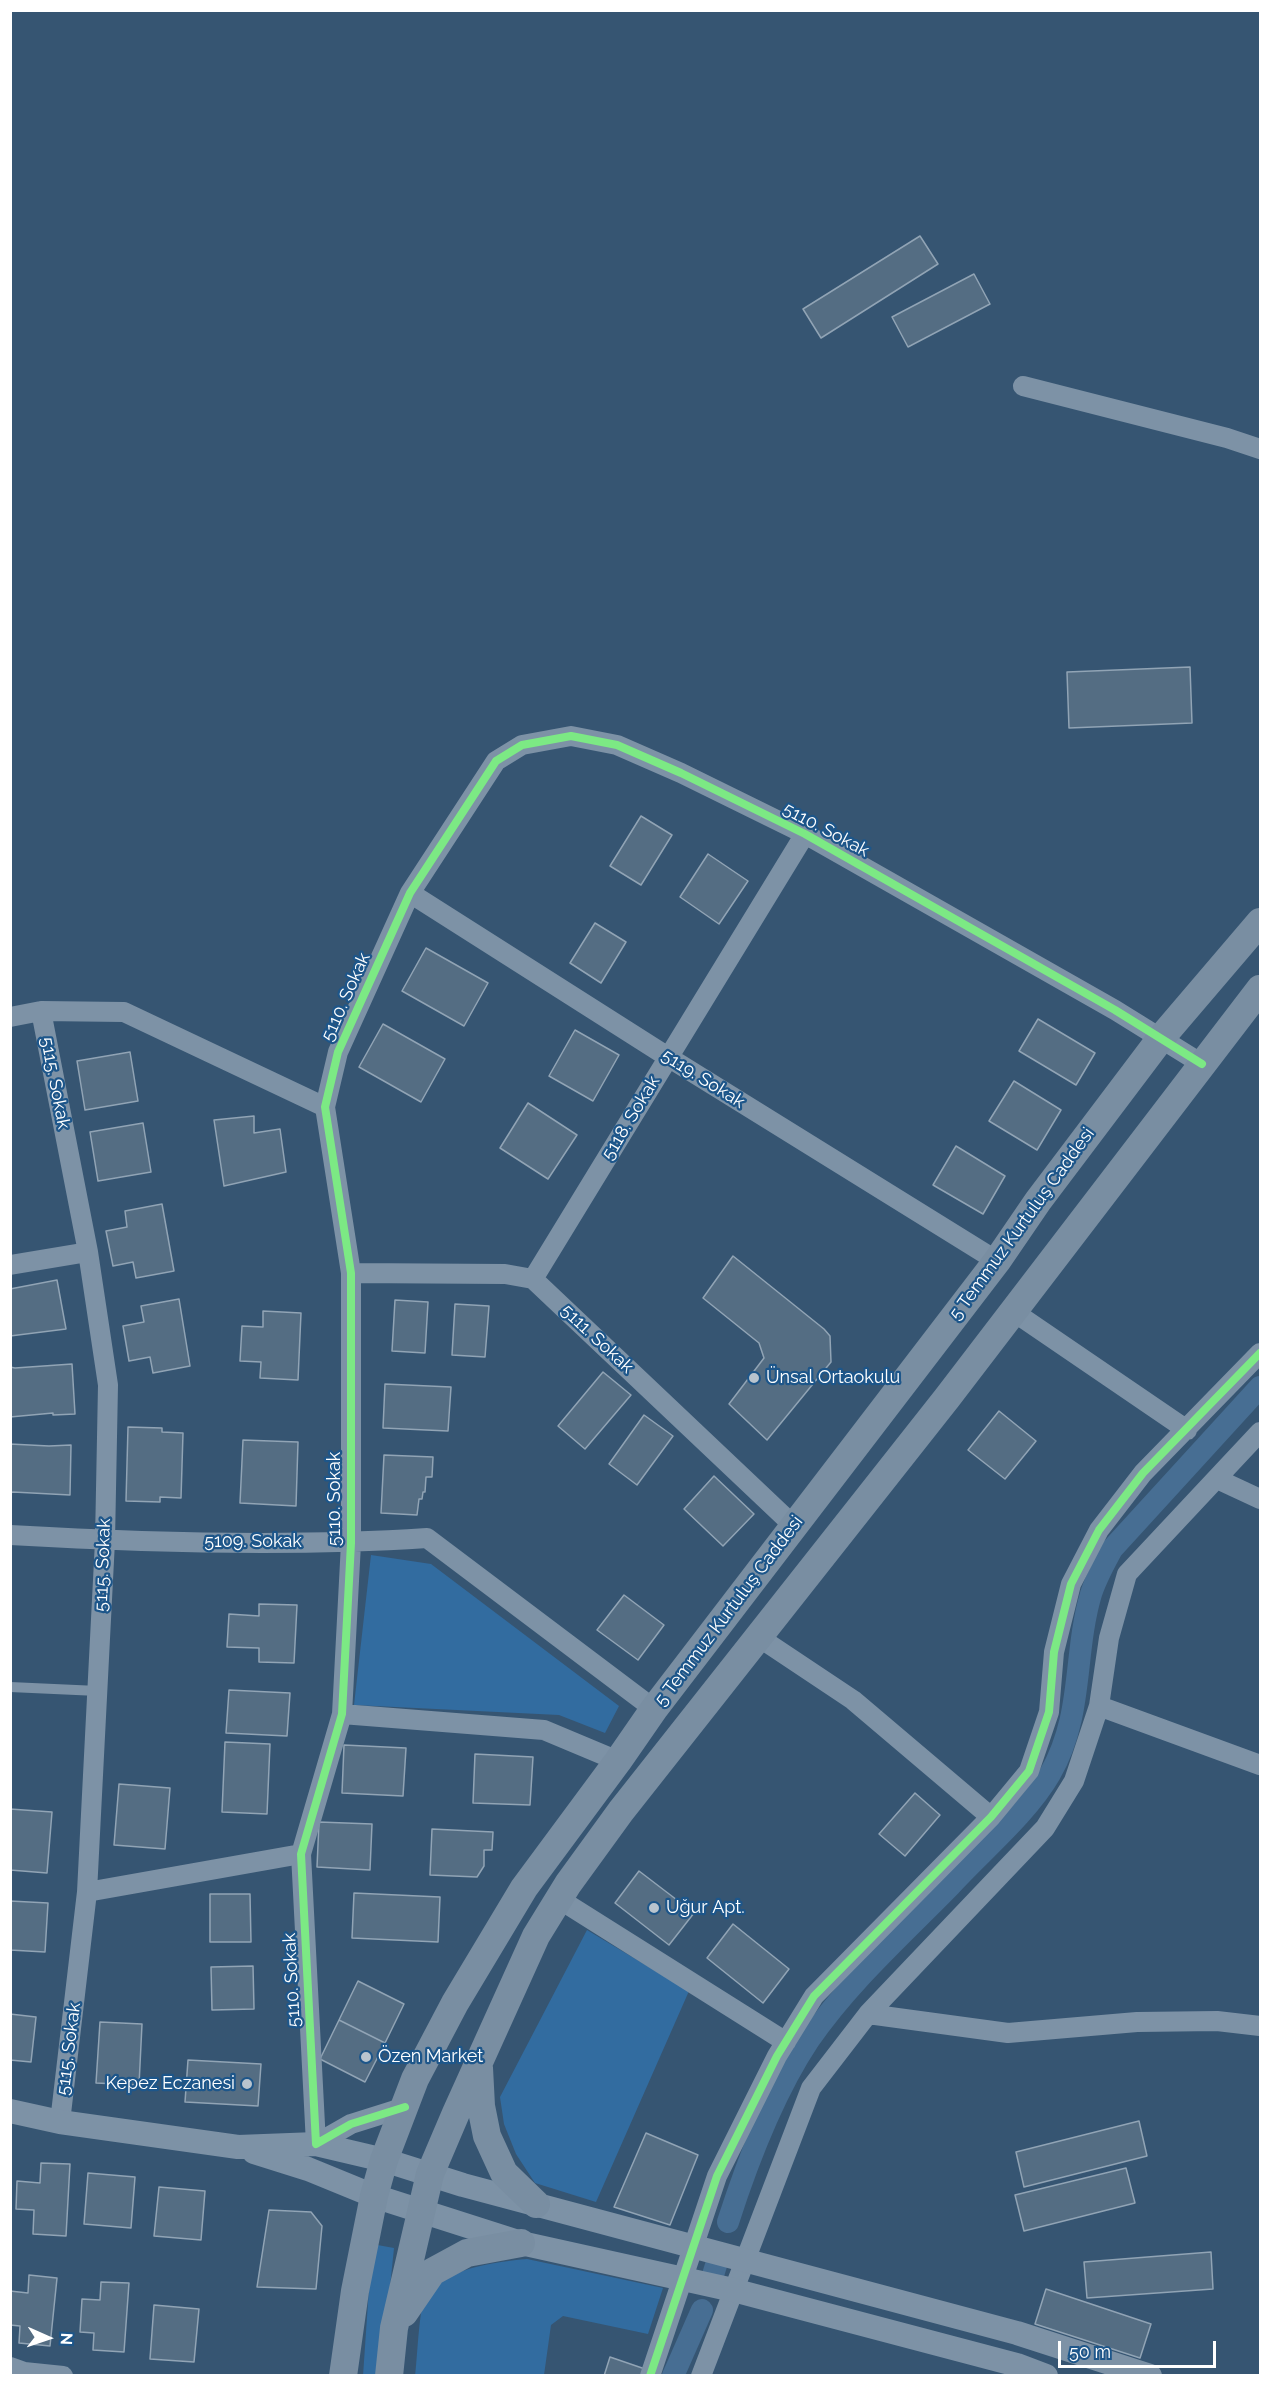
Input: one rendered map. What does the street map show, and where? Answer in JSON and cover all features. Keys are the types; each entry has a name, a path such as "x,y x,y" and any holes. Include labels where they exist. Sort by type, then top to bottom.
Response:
{"main road":[{"name":"5 Temmuz Kurtuluş Caddesi","path":"343,2376 355,2291 374,2196 384,2160 415,2079 455,2003 524,1888 654,1709 998,1261 1038,1201 1161,1038 1260,922"},
{"name":"5 Temmuz Kurtuluş Caddesi","path":"389,2376 394,2328 430,2174 536,1936 559,1899 621,1811 760,1638 1014,1312 1260,989"},
{"path":"915,1368 947,1398"},
{"path":"479,2062 481,2106 487,2136 504,2173 536,2204"},
{"path":"394,2328 432,2272 467,2253 521,2243"}],"street":[{"path":"1023,386 1227,438 1260,449"},
{"name":"5110. Sokak","path":"315,2139 301,1854 342,1714 351,1543 351,1273 326,1107 338,1052 410,893 496,761 522,745 571,736 617,745 681,773 804,834 1115,1010 1202,1064"},
{"name":"5118. Sokak","path":"533,1279 804,834"},
{"name":"5119. Sokak","path":"410,893 668,1057 998,1261"},
{"path":"10,1017 41,1011 124,1012 326,1107"},
{"name":"5115. Sokak","path":"41,1011 88,1252 108,1384 105,1541 87,1892 60,2122"},
{"path":"10,1264 88,1252"},
{"path":"351,1273 505,1274 533,1279"},
{"name":"5111. Sokak","path":"533,1279 794,1526"},
{"path":"1014,1312 1187,1430"},
{"path":"650,2376 717,2176 786,2042 814,1996 991,1817 1029,1771 1049,1712 1054,1652 1071,1584 1099,1530 1143,1473 1260,1353"},
{"path":"701,2376 811,2088 868,2014 1045,1828 1074,1781 1100,1706 1108,1638 1127,1574 1260,1432"},
{"path":"1217,1479 1260,1499"},
{"name":"5109. Sokak","path":"10,1535 105,1541 351,1543 428,1538 654,1709"},
{"path":"760,1638 853,1700 991,1817"},
{"path":"1100,1706 1260,1765"},
{"path":"342,1714 544,1730 618,1761"},
{"path":"87,1892 301,1854"},
{"path":"559,1899 786,2042"},
{"path":"868,2014 1008,2033 1137,2022 1217,2021 1260,2026"},
{"path":"238,2146 315,2139 351,2124 405,2107"},
{"path":"10,2112 60,2122 238,2146 308,2169 374,2196 521,2243 734,2290 1017,2365 1046,2376"},
{"path":"315,2139 536,2204 1017,2333 1150,2376"},
{"path":"19,2371 63,2376"}],"lane":[{"path":"10,1687 98,1691"}],"shaded area":[{"path":"371,1555 431,1564 619,1706 605,1733 559,1715 354,1705"},
{"path":"587,1930 689,1991 596,2202 535,2183 516,2154 504,2124 500,2097"},
{"path":"372,2244 394,2248 381,2375 363,2376"},
{"path":"527,2259 663,2288 648,2334 563,2316 551,2325 544,2375 415,2376 422,2307 432,2290 442,2281 470,2269"}],"building":[{"path":"920,236 938,264 821,338 803,309"},
{"path":"974,274 990,304 908,347 892,317"},
{"path":"1190,667 1192,723 1069,728 1067,672"},
{"path":"641,816 672,835 641,885 610,866"},
{"path":"708,854 748,881 719,924 680,897"},
{"path":"595,923 626,942 601,983 570,963"},
{"path":"426,948 488,983 464,1026 402,991"},
{"path":"1038,1019 1095,1053 1076,1085 1019,1051"},
{"path":"383,1024 445,1059 421,1102 359,1067"},
{"path":"575,1030 619,1055 593,1101 549,1076"},
{"path":"130,1052 138,1101 85,1110 77,1061"},
{"path":"1014,1081 1061,1110 1037,1150 989,1121"},
{"path":"528,1103 577,1135 548,1179 500,1148"},
{"path":"254,1116 254,1133 280,1129 286,1172 224,1186 214,1120"},
{"path":"143,1123 151,1172 98,1181 90,1132"},
{"path":"956,1146 1005,1176 983,1214 933,1185"},
{"path":"162,1204 174,1271 136,1278 133,1262 113,1266 106,1231 127,1227 125,1211"},
{"path":"733,1256 830,1336 831,1362 767,1440 729,1404 764,1358 759,1343 703,1298"},
{"path":"57,1280 66,1329 10,1336 10,1289"},
{"path":"179,1299 190,1366 153,1373 150,1357 129,1361 123,1326 144,1322 141,1306"},
{"path":"395,1300 428,1302 425,1353 392,1351"},
{"path":"455,1304 489,1306 485,1357 452,1355"},
{"path":"263,1311 301,1313 298,1380 260,1378 261,1362 240,1361 242,1326 263,1327"},
{"path":"72,1364 75,1414 53,1415 53,1413 10,1417 10,1367"},
{"path":"603,1372 631,1395 585,1449 558,1426"},
{"path":"385,1384 451,1387 448,1431 383,1428"},
{"path":"999,1411 1036,1441 1005,1479 968,1450"},
{"path":"644,1415 673,1436 637,1485 609,1464"},
{"path":"128,1427 162,1428 162,1432 183,1433 181,1498 160,1497 160,1502 126,1501"},
{"path":"243,1440 298,1442 296,1506 240,1503"},
{"path":"10,1444 71,1445 70,1495 10,1493"},
{"path":"384,1455 433,1457 432,1477 426,1477 425,1492 423,1492 422,1499 419,1499 417,1515 381,1513"},
{"path":"714,1476 754,1514 723,1546 684,1509"},
{"path":"624,1595 664,1625 638,1660 597,1630"},
{"path":"259,1604 297,1605 294,1663 259,1662 259,1648 227,1647 229,1614 259,1616"},
{"path":"229,1690 290,1693 287,1736 226,1733"},
{"path":"225,1742 270,1744 267,1814 222,1812"},
{"path":"344,1745 406,1748 403,1796 342,1793"},
{"path":"475,1754 533,1757 530,1805 473,1803"},
{"path":"119,1784 170,1788 165,1849 114,1845"},
{"path":"915,1793 940,1815 905,1856 879,1834"},
{"path":"10,1809 52,1812 47,1873 10,1870"},
{"path":"319,1822 372,1824 370,1870 317,1867"},
{"path":"432,1829 493,1832 492,1850 484,1850 484,1866 477,1877 430,1875"},
{"name":"Uğur Apt.","path":"639,1871 694,1913 669,1945 615,1903"},
{"path":"354,1893 440,1897 438,1942 352,1938"},
{"path":"210,1894 250,1894 251,1942 210,1942"},
{"path":"10,1901 48,1903 45,1952 10,1950"},
{"path":"733,1924 789,1969 763,2003 707,1958"},
{"path":"253,1966 254,2009 212,2010 211,1967"},
{"path":"358,1981 404,2004 385,2043 339,2020"},
{"path":"10,2014 36,2017 31,2062 10,2060"},
{"path":"339,2020 385,2043 365,2082 320,2059"},
{"path":"100,2022 142,2024 139,2085 96,2083"},
{"path":"188,2060 261,2064 258,2106 185,2102"},
{"path":"1139,2121 1147,2156 1024,2187 1016,2152"},
{"path":"646,2133 698,2155 670,2225 614,2207"},
{"path":"41,2163 70,2164 66,2236 33,2234 34,2210 16,2209 17,2181 40,2183"},
{"path":"1126,2168 1135,2203 1024,2231 1015,2195"},
{"path":"88,2173 135,2177 131,2228 84,2224"},
{"path":"159,2187 205,2191 201,2240 154,2236"},
{"path":"269,2210 311,2212 322,2226 316,2289 257,2287"},
{"path":"1211,2252 1213,2289 1087,2298 1084,2262"},
{"path":"29,2275 57,2278 50,2346 19,2343 20,2326 10,2325 10,2291 28,2293"},
{"path":"101,2282 129,2283 124,2352 93,2350 94,2333 80,2332 82,2299 100,2300"},
{"path":"1046,2289 1151,2324 1140,2358 1035,2324"},
{"path":"154,2305 199,2309 194,2362 150,2359"},
{"path":"610,2357 645,2369 642,2376 604,2376"}],"waterway":[{"path":"728,2222 762,2128 784,2082 824,2019 876,1960 1029,1804 1050,1774 1061,1752 1068,1730 1085,1617 1091,1594 1112,1549 1260,1387"},
{"path":"713,2275 717,2262"},
{"path":"673,2376 702,2310"}],"cycle path":[{"path":"405,2107 351,2124 316,2144 301,1854 342,1714 351,1543 351,1273 325,1107 338,1052 410,893 496,761 522,745 571,736 617,745 681,773 805,834 1115,1010 1202,1064"},
{"path":"650,2376 717,2176 777,2056 814,1996 991,1817 1029,1771 1049,1712 1054,1652 1071,1584 1099,1530 1143,1473 1260,1353"}],"place":[{"name":"Ünsal Ortaokulu","path":"754,1378"},
{"name":"Uğur Apt.","path":"654,1908"},
{"name":"Özen Market","path":"366,2057"},
{"name":"Kepez Eczanesi","path":"247,2084"}]}
